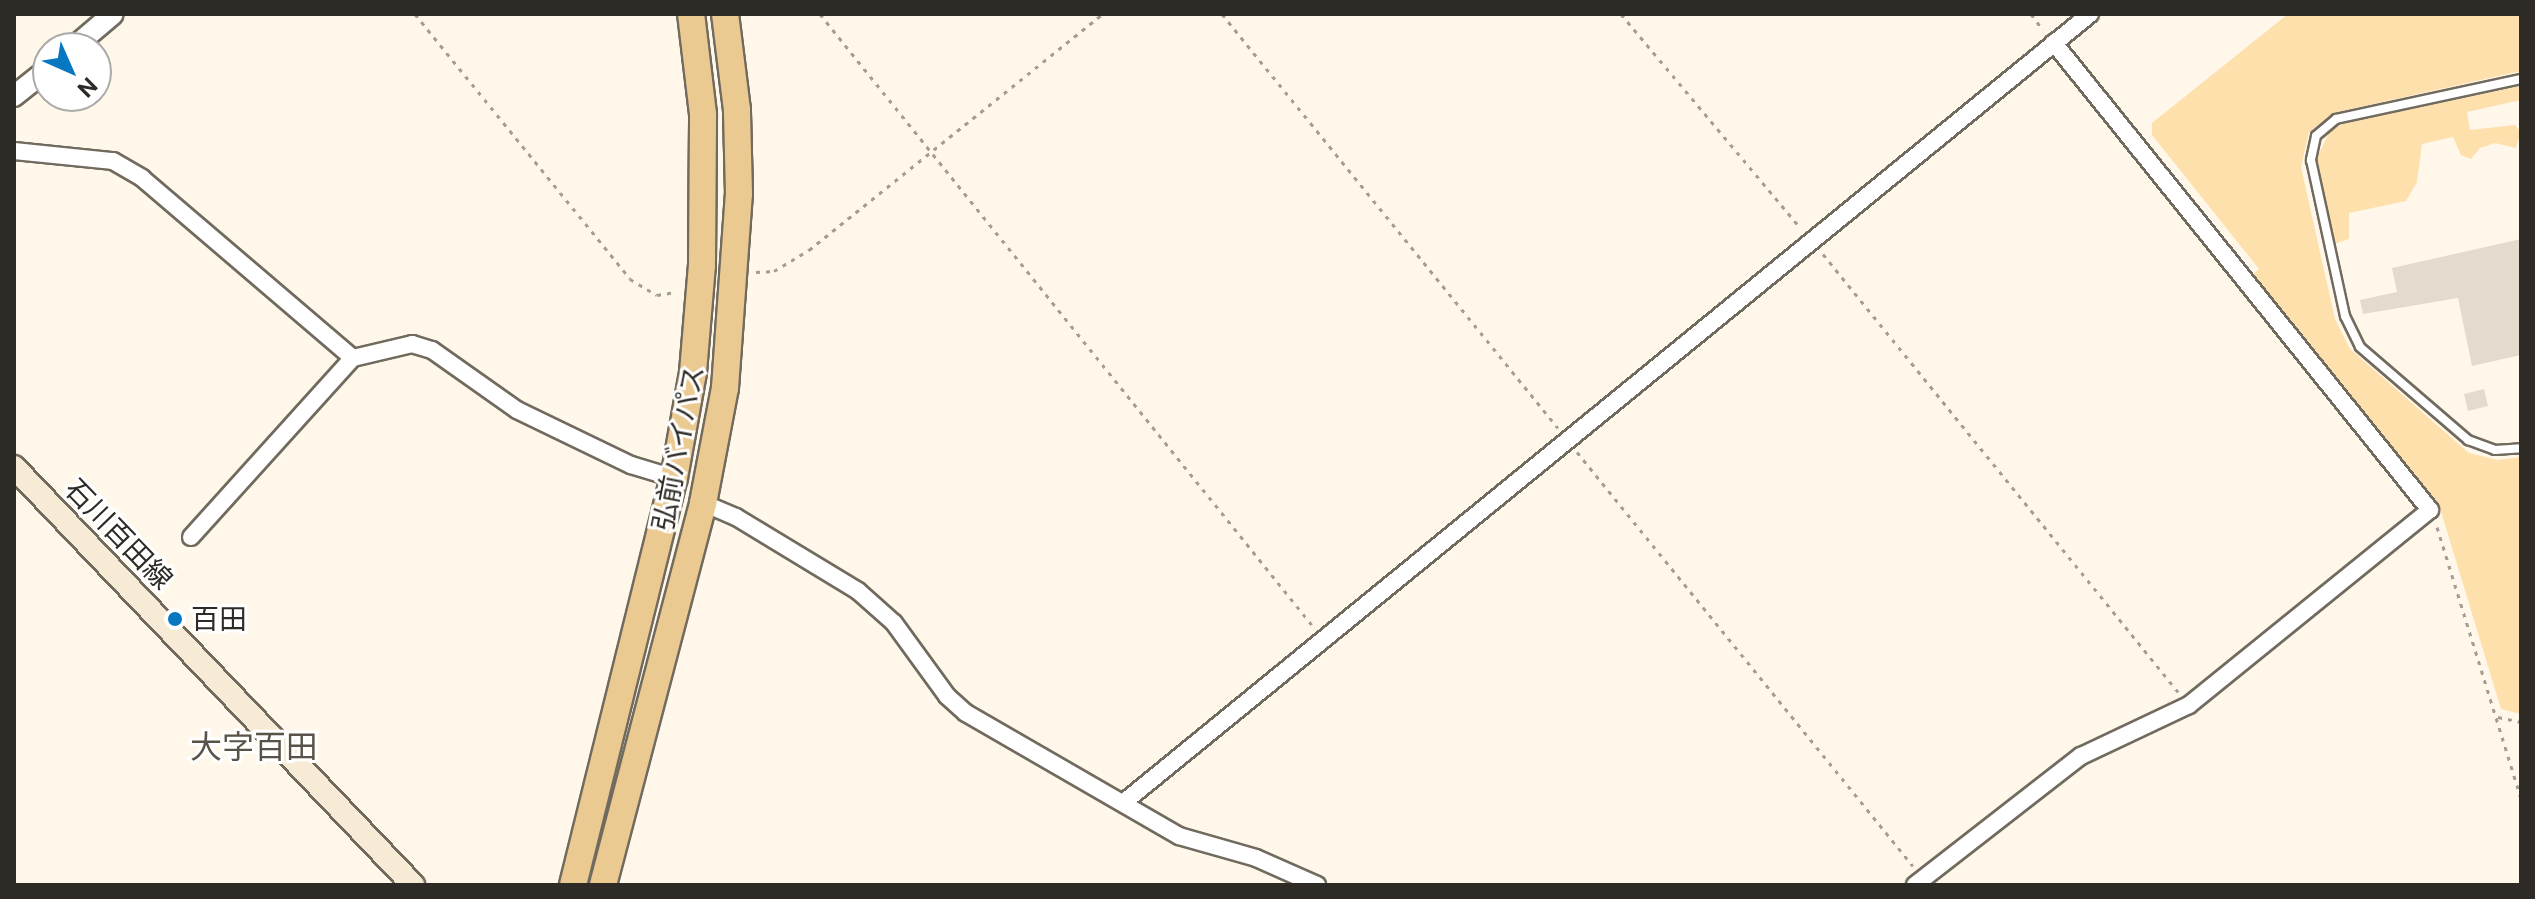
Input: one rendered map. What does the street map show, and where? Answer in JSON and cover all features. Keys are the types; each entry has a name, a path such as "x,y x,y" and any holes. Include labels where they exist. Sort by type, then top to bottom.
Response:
{"highway":[{"name":"弘前バイパス","path":"573,885 674,478 693,372 700,289 703,114 691,14"},
{"name":"弘前バイパス","path":"603,885 703,503 725,388 737,271 737,110 725,14"}],"main road":[{"name":"石川百田線","path":"14,467 413,885"}],"street":[{"path":"92,32 113,14"},
{"path":"1123,803 2090,14"},
{"path":"1920,882 2081,756 2189,705 2430,510 2054,43"},
{"path":"14,96 32,82"},
{"path":"14,151 113,161 132,172 353,358"},
{"path":"191,537 353,358 412,344 432,350 517,410 631,465 674,478"},
{"path":"703,503 736,517 858,591 894,623 947,696 966,713 1179,836 1256,858 1317,885"}],"lane":[{"path":"2521,79 2336,119 2316,136 2311,160 2345,316 2360,347 2478,446 2521,448"}],"path":[{"path":"415,14 630,279 657,295 700,289"},
{"path":"820,14 1324,640"},
{"path":"737,271 774,271 798,257 932,154 1103,14"},
{"path":"1222,14 1920,882"},
{"path":"1621,14 1812,241 2189,705"},
{"path":"2031,14 2054,43"},
{"path":"2430,510 2521,798"},
{"path":"2496,716 2521,722"}],"shaded area":[{"path":"2288,14 2521,14 2521,71 2333,113 2309,132 2301,167 2335,319 2350,349 2469,453 2498,460 2521,457 2521,714 2501,709 2439,505 2252,275 2259,269 2152,135 2152,123"},
{"path":"2521,86 2521,100 2467,112 2470,130 2515,125 2521,132 2516,148 2495,143 2480,148 2471,159 2461,155 2453,137 2422,144 2417,182 2406,201 2349,213 2349,239 2334,244 2317,157 2330,131 2345,123"}],"building":[{"path":"2521,239 2521,355 2472,366 2458,298 2363,314 2360,300 2397,292 2392,268"},
{"path":"2484,389 2488,406 2468,411 2464,394"}],"place":[{"name":"百田","path":"175,619"}],"district":[{"name":"大字百田","path":"254,747"}]}
